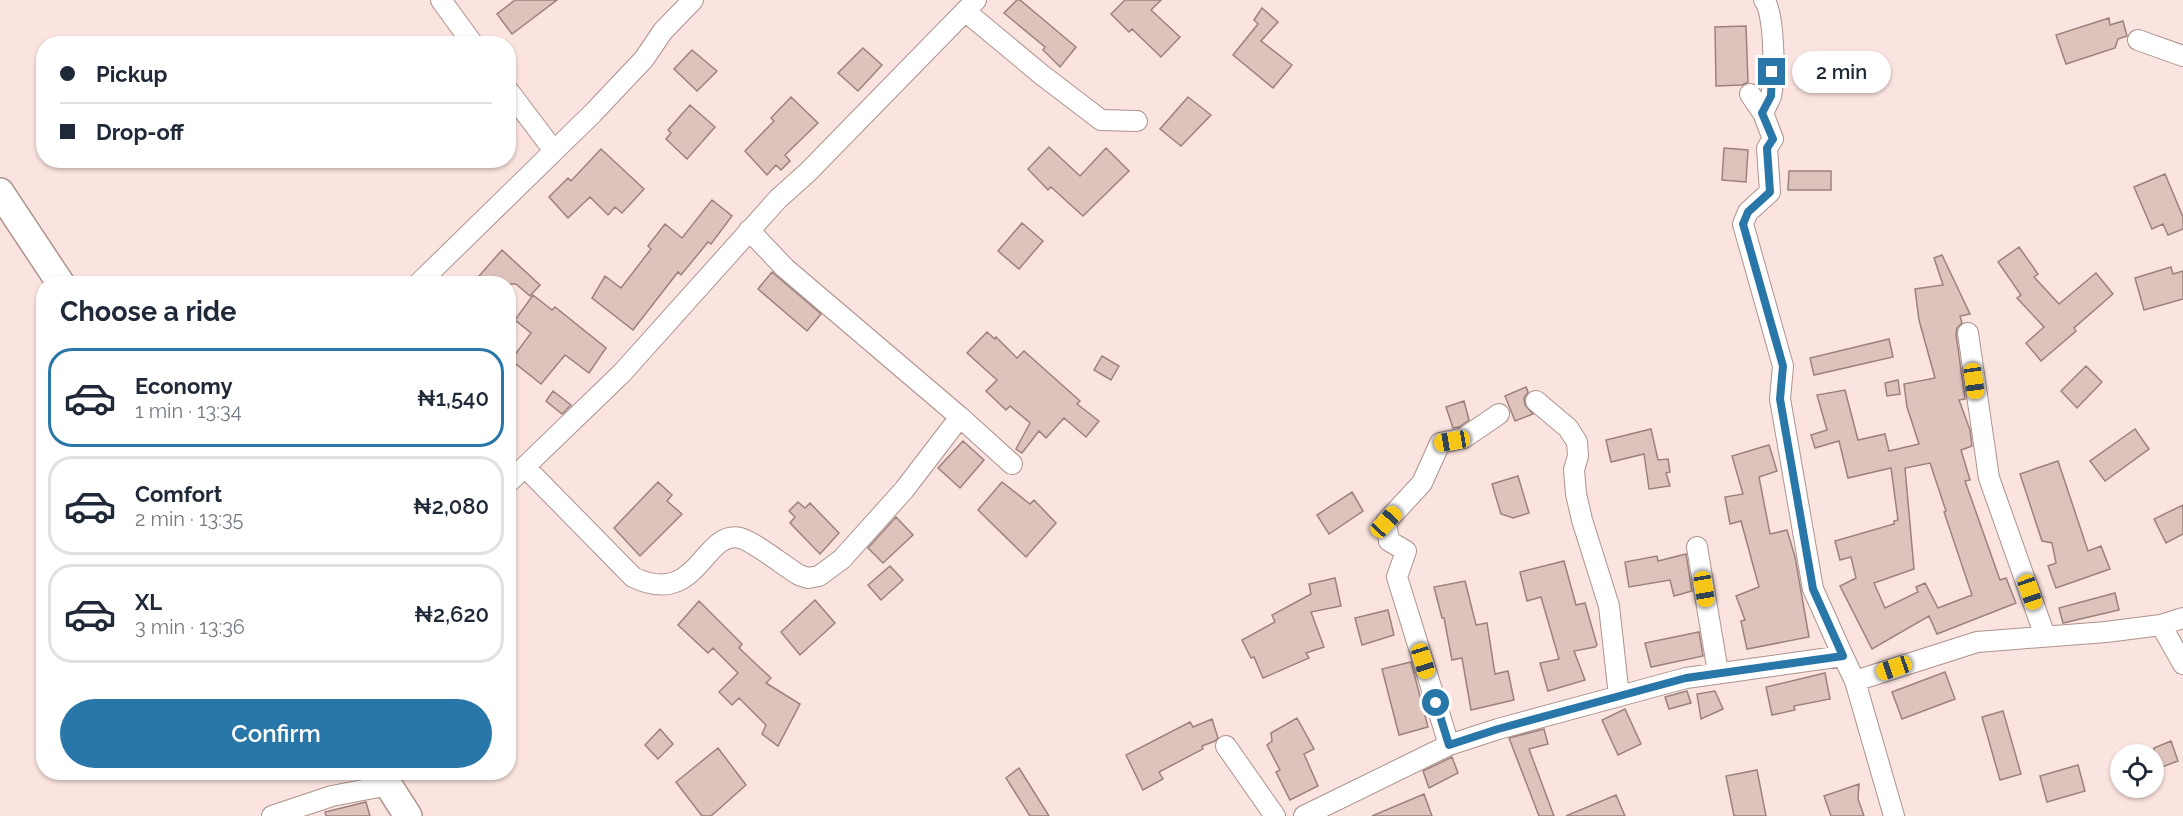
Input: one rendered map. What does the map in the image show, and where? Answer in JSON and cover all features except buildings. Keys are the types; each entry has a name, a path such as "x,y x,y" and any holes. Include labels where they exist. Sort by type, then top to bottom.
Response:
{"main road":[{"path":"0,192 56,276"},
{"path":"386,780 408,816"}],"street":[{"path":"441,0 467,36"},
{"path":"426,276 593,113 644,59 663,31 693,0"},
{"path":"1762,113 1771,96 1773,24 1764,0"},
{"path":"516,475 622,373 778,199 808,172 970,6 1042,75 1101,120 1137,121"},
{"path":"2138,40 2183,56"},
{"path":"1750,94 1762,113 1773,139 1767,148 1770,192 1748,212 1743,224 1783,366 1780,399 1813,589 1855,681 1894,816"},
{"path":"516,101 554,151"},
{"path":"749,230 785,268 1012,464"},
{"path":"1968,333 1989,478 2045,636"},
{"path":"1536,401 1568,428 1578,442 1578,456 1574,470 1576,494 1608,606 1619,696"},
{"path":"1449,745 1397,577 1406,550 1389,541 1386,522 1422,483 1440,443 1464,438 1499,414"},
{"path":"525,467 633,577 649,584 662,586 687,576 722,541 732,538 740,538 755,545 799,576 808,578 819,576 842,559 903,490 960,417"},
{"path":"1697,547 1718,672"},
{"path":"1855,681 1977,642 2106,632 2161,625 2183,618"},
{"path":"2161,625 2183,664"},
{"path":"1304,816 1449,745 1498,729 1686,678 1843,656"},
{"path":"1226,746 1275,816"},
{"path":"272,816 382,780"}],"route":[{"path":"1436,703 1449,745 1498,729 1686,678 1813,658 1843,656 1813,589 1780,399 1783,366 1743,224 1748,212 1770,192 1767,148 1773,139 1762,113 1771,96 1772,72"}]}
